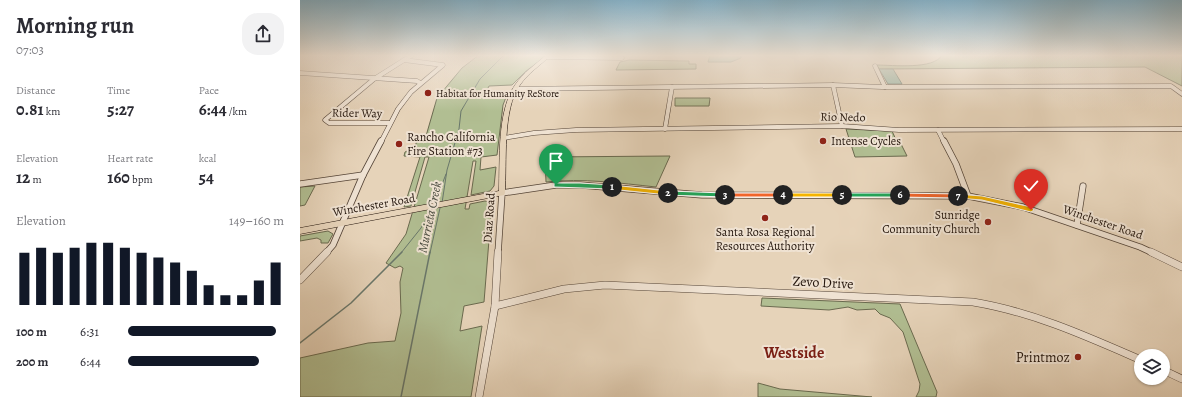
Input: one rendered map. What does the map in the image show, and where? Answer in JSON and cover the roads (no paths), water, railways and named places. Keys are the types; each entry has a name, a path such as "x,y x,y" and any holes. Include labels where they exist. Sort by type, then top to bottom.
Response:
{"main road":[{"name":"Diaz Road","path":"502,194 504,138 510,99 515,89 527,74"},
{"name":"Winchester Road","path":"300,231 502,194"}],"street":[{"path":"306,74 374,79 378,81 420,83"},
{"path":"374,79 383,74"},
{"path":"300,280 316,265 333,245 363,175 390,123 404,100 420,83 432,74"},
{"path":"879,74 884,87"},
{"name":"Rider Way","path":"374,79 325,120 326,123 390,123"},
{"path":"515,89 833,85 884,87 1171,86 1182,94"},
{"path":"833,85 842,126"},
{"path":"665,129 672,87"},
{"name":"Rio Nedo","path":"504,138 556,131 842,126 899,130 1182,129"},
{"path":"938,130 956,164 968,196"},
{"path":"300,184 363,175"},
{"name":"Winchester Road","path":"502,194 539,187 580,185 702,195 968,196 1023,207 1140,247 1182,267"},
{"path":"1077,225 1083,186"},
{"name":"Diaz Road","path":"479,397 495,306 502,194"},
{"name":"Zevo Drive","path":"495,306 564,289 605,284 973,302 1011,308 1036,316 1134,357"},
{"path":"1170,373 1182,379"}],"waterway":[{"name":"Murrieta Creek","path":"442,203 447,170 459,129 461,111 480,79 485,74"},
{"name":"Murrieta Creek","path":"435,203 446,174"},
{"path":"401,253 421,228 433,207"},
{"name":"Murrieta Creek","path":"430,253 440,208"},
{"name":"Murrieta Creek","path":"401,397 430,252"},
{"path":"300,343 351,303 401,253"}],"place":[{"name":"Habitat for Humanity ReStore","path":"428,93"},
{"name":"Intense Cycles","path":"823,141"},
{"name":"Rancho California Fire Station #73","path":"399,144"},
{"name":"Santa Rosa Regional Resources Authority","path":"765,218"},
{"name":"Sunridge Community Church","path":"988,222"},
{"name":"Printmoz","path":"1078,357"}],"district":[{"name":"Westside","path":"794,352"}]}
